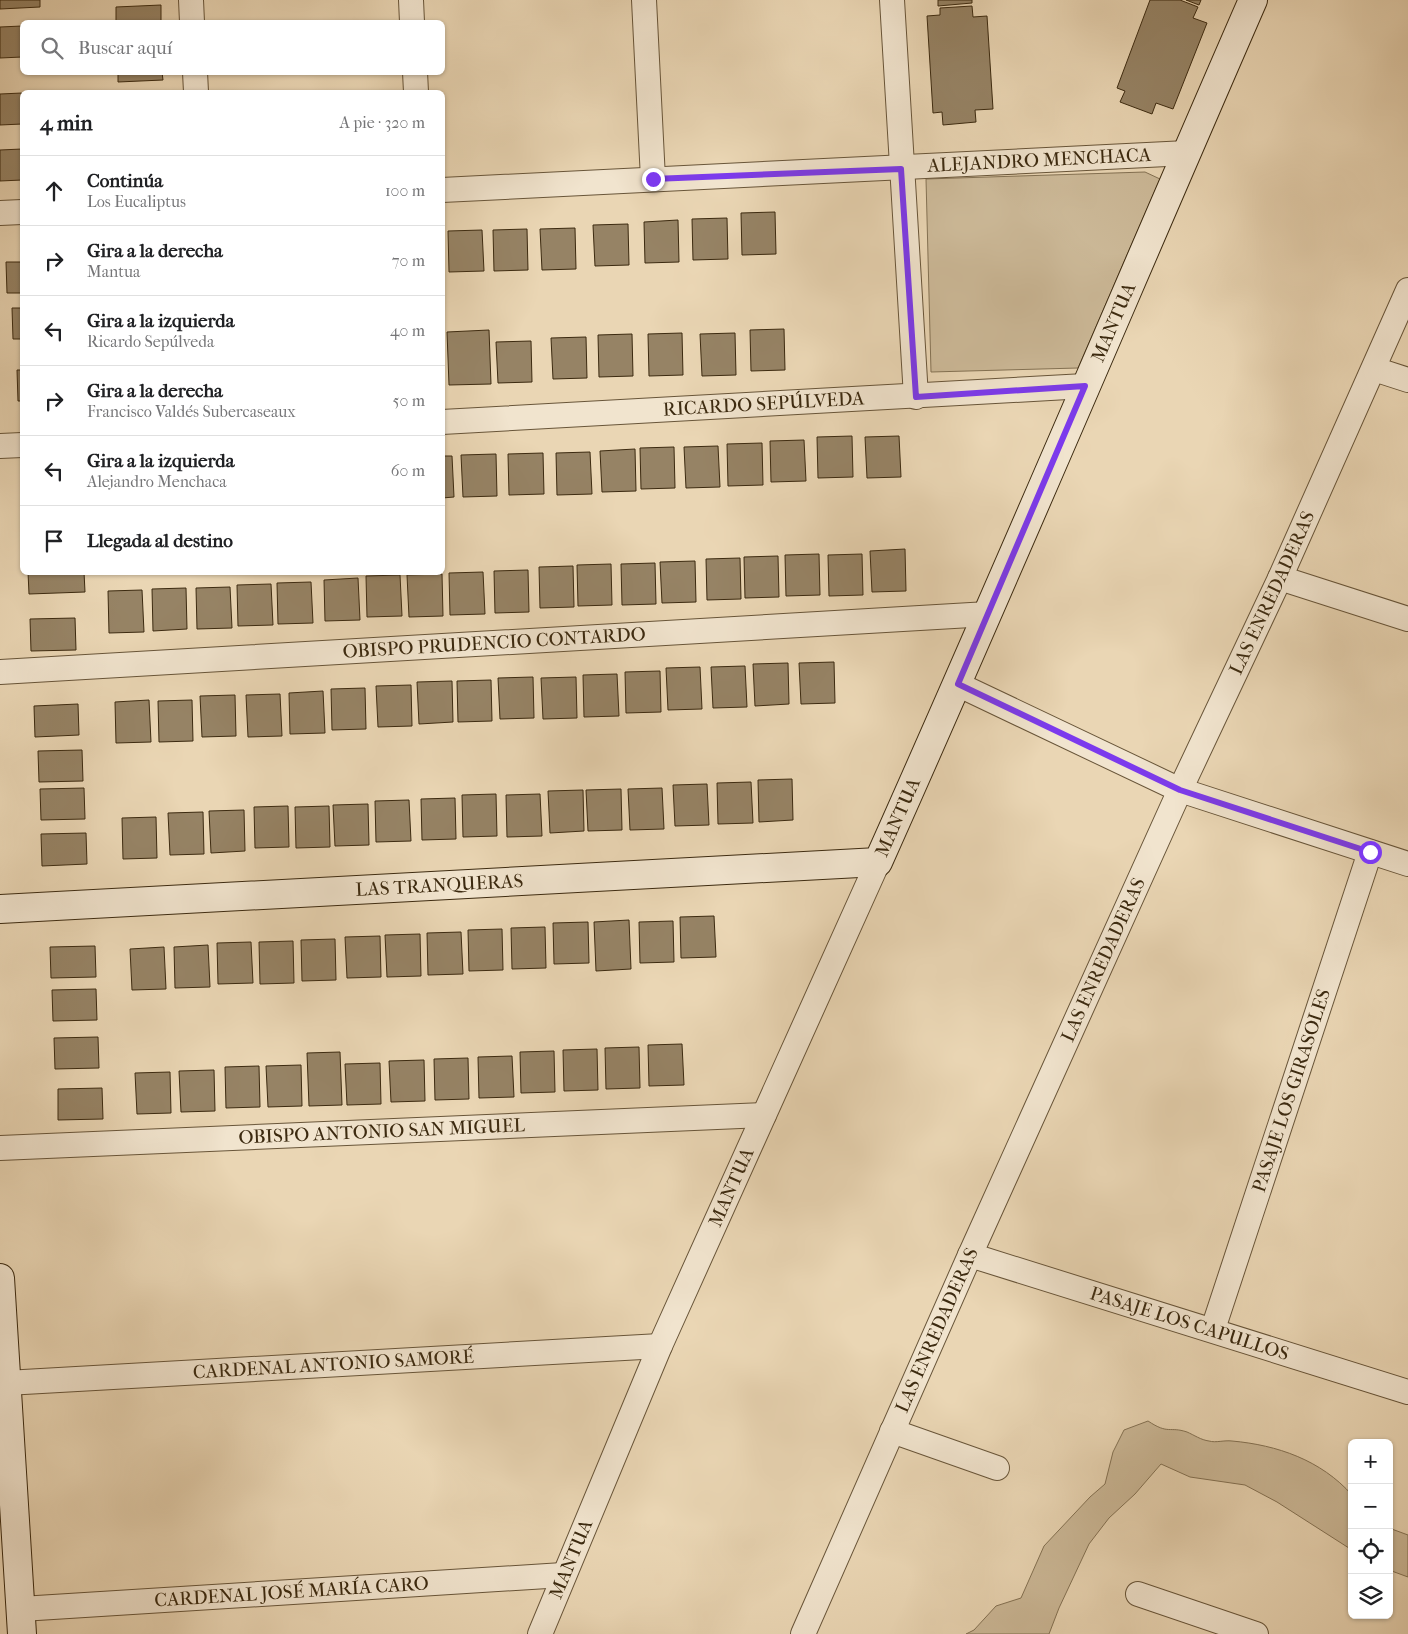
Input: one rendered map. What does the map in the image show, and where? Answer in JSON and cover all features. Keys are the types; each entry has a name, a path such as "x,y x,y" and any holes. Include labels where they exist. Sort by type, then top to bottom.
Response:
{"street":[{"path":"191,0 192,20"},
{"path":"411,0 412,20"},
{"path":"644,0 653,179"},
{"path":"892,0 916,397"},
{"name":"MANTUA","path":"540,1634 660,1346 958,684 1253,0"},
{"path":"195,75 196,90"},
{"path":"415,75 416,90"},
{"name":"ALEJANDRO MENCHACA","path":"445,190 901,169 1187,153"},
{"path":"0,213 20,212"},
{"name":"LAS ENREDADERAS","path":"803,1634 970,1255 1180,790 1280,578 1408,290"},
{"path":"1374,369 1408,380"},
{"name":"RICARDO SEPÚLVEDA","path":"445,422 916,397 1085,386"},
{"path":"0,446 20,445"},
{"path":"1280,578 1408,619"},
{"name":"OBISPO PRUDENCIO CONTARDO","path":"0,672 988,614"},
{"path":"958,684 1180,790 1408,864"},
{"name":"PASAJE LOS GIRASOLES","path":"1212,1329 1370,852"},
{"name":"LAS TRANQUERAS","path":"0,910 878,862"},
{"name":"OBISPO ANTONIO SAN MIGUEL","path":"0,1148 764,1115"},
{"name":"PASAJE LOS CAPULLOS","path":"970,1255 1407,1386"},
{"path":"0,1278 22,1621"},
{"name":"CARDENAL ANTONIO SAMORÉ","path":"6,1383 660,1346"},
{"path":"892,1430 997,1468"},
{"name":"CARDENAL JOSÉ MARÍA CARO","path":"22,1621 563,1575"},
{"path":"1138,1594 1256,1634"}],"shaded area":[{"path":"1145,172 1160,179 1078,368 931,372 926,179"},
{"path":"1148,1421 1160,1428 1181,1430 1200,1439 1214,1442 1249,1443 1297,1456 1326,1472 1348,1491 1348,1547 1277,1502 1245,1485 1190,1477 1161,1464 1135,1494 1109,1518 1089,1544 1049,1634 966,1634 974,1630 996,1606 1021,1598 1044,1546 1090,1497 1105,1484 1113,1452 1124,1430"},
{"path":"1393,1529 1408,1535 1408,1577 1393,1571"}],"building":[{"path":"0,0 40,0 40,7 0,9"},
{"path":"938,0 972,0 972,3 938,6"},
{"path":"1150,0 1180,0 1198,7 1193,18 1207,23 1173,109 1156,103 1152,114 1120,102 1125,91 1117,88"},
{"path":"1186,0 1201,0 1199,5"},
{"path":"161,5 161,20 116,20 116,7"},
{"path":"972,6 973,17 987,16 993,109 975,110 976,122 943,125 942,112 933,113 927,16 940,15 940,8"},
{"path":"20,26 20,57 0,58 0,27"},
{"path":"118,75 162,75 163,80 118,82"},
{"path":"20,93 20,124 0,125 0,94"},
{"path":"20,149 20,180 0,181 0,150"},
{"path":"775,212 776,254 742,255 741,213"},
{"path":"727,218 728,259 693,260 692,219"},
{"path":"678,220 679,262 645,263 644,222"},
{"path":"628,224 629,265 595,266 593,225"},
{"path":"575,228 576,269 542,270 540,229"},
{"path":"527,229 528,270 494,271 493,230"},
{"path":"482,230 484,271 449,272 448,231"},
{"path":"6,262 20,262 20,293 7,293"},
{"path":"12,308 20,308 20,339 13,339"},
{"path":"784,329 785,370 751,371 750,330"},
{"path":"489,330 491,384 449,385 447,332"},
{"path":"682,333 683,375 649,376 648,334"},
{"path":"735,333 736,375 702,376 700,334"},
{"path":"632,334 633,376 599,377 598,335"},
{"path":"586,337 587,378 553,379 551,338"},
{"path":"531,341 532,382 498,383 496,342"},
{"path":"17,370 20,370 20,401 18,401"},
{"path":"852,436 853,477 818,478 817,437"},
{"path":"899,436 901,477 867,478 865,437"},
{"path":"804,440 806,481 771,482 770,441"},
{"path":"762,443 763,485 728,486 727,444"},
{"path":"718,446 720,487 686,488 684,447"},
{"path":"674,447 675,488 641,489 640,448"},
{"path":"635,449 636,491 602,492 600,451"},
{"path":"590,452 592,494 557,495 556,453"},
{"path":"543,453 544,494 509,495 508,454"},
{"path":"496,454 497,496 463,497 461,455"},
{"path":"445,456 452,456 454,497 445,498"},
{"path":"905,549 906,591 872,592 870,551"},
{"path":"819,554 820,595 786,596 785,555"},
{"path":"862,554 863,595 829,596 828,555"},
{"path":"778,556 779,597 745,598 744,557"},
{"path":"740,558 741,599 707,600 706,559"},
{"path":"695,561 696,602 662,603 660,562"},
{"path":"655,563 656,604 622,605 621,564"},
{"path":"611,564 612,605 578,606 577,565"},
{"path":"573,566 574,607 540,608 539,567"},
{"path":"528,570 529,612 495,613 494,571"},
{"path":"483,572 485,614 450,615 449,573"},
{"path":"28,575 84,575 85,592 29,594"},
{"path":"400,575 402,616 367,617 366,576"},
{"path":"407,575 442,575 443,616 409,617"},
{"path":"358,578 360,620 325,621 324,580"},
{"path":"311,582 313,623 278,624 277,583"},
{"path":"271,584 273,625 238,626 237,585"},
{"path":"230,587 232,628 197,629 196,588"},
{"path":"186,588 187,629 153,631 152,589"},
{"path":"142,590 144,632 109,633 108,591"},
{"path":"75,618 76,650 31,651 30,619"},
{"path":"834,662 835,703 801,704 799,663"},
{"path":"788,663 789,704 755,706 753,664"},
{"path":"745,666 747,707 713,708 711,667"},
{"path":"700,667 702,709 668,710 666,668"},
{"path":"660,671 661,712 626,713 625,672"},
{"path":"617,674 619,716 584,717 583,675"},
{"path":"533,677 534,718 500,719 498,678"},
{"path":"576,677 577,718 543,719 541,678"},
{"path":"491,680 492,721 458,722 457,681"},
{"path":"452,681 453,722 419,724 417,682"},
{"path":"411,685 412,726 378,727 376,686"},
{"path":"365,688 366,729 332,730 331,689"},
{"path":"323,691 325,733 290,734 289,693"},
{"path":"280,694 282,736 248,737 246,695"},
{"path":"235,695 236,736 202,737 200,696"},
{"path":"149,700 151,742 116,743 115,702"},
{"path":"192,700 193,741 159,742 158,701"},
{"path":"78,704 79,735 35,737 34,706"},
{"path":"82,750 83,781 39,782 38,751"},
{"path":"792,779 793,820 759,822 758,780"},
{"path":"751,782 753,823 718,824 717,783"},
{"path":"707,784 709,825 675,826 673,785"},
{"path":"84,788 85,819 41,820 40,789"},
{"path":"662,788 664,829 630,830 628,789"},
{"path":"621,789 622,830 588,831 586,790"},
{"path":"583,790 584,831 550,833 548,791"},
{"path":"496,794 497,836 463,837 462,795"},
{"path":"540,794 542,836 507,837 506,795"},
{"path":"455,798 456,839 422,840 421,799"},
{"path":"409,800 411,841 376,842 375,801"},
{"path":"368,804 369,845 335,846 333,805"},
{"path":"288,806 289,847 255,848 254,807"},
{"path":"329,806 330,847 296,848 295,807"},
{"path":"244,810 245,851 211,853 209,811"},
{"path":"203,812 204,854 170,855 168,813"},
{"path":"156,817 157,858 123,859 122,818"},
{"path":"86,833 87,864 42,866 41,834"},
{"path":"714,916 716,957 681,958 680,917"},
{"path":"629,920 631,969 596,971 594,922"},
{"path":"673,921 674,962 640,963 639,922"},
{"path":"588,922 589,963 554,964 553,923"},
{"path":"545,927 546,968 512,969 511,928"},
{"path":"502,929 503,970 469,971 468,930"},
{"path":"461,932 463,974 428,975 427,933"},
{"path":"420,934 421,976 387,977 385,935"},
{"path":"380,936 381,977 347,978 345,937"},
{"path":"335,939 336,980 302,981 301,940"},
{"path":"293,941 294,983 260,984 259,942"},
{"path":"251,942 253,983 218,984 217,943"},
{"path":"208,945 210,987 175,988 174,947"},
{"path":"95,946 96,977 51,978 50,947"},
{"path":"164,947 166,989 132,990 130,949"},
{"path":"96,989 97,1020 53,1021 52,990"},
{"path":"98,1037 99,1068 55,1069 54,1038"},
{"path":"682,1044 684,1085 649,1086 648,1045"},
{"path":"639,1047 640,1088 606,1089 605,1048"},
{"path":"597,1049 598,1090 564,1091 563,1050"},
{"path":"554,1051 555,1092 521,1093 520,1052"},
{"path":"340,1052 342,1105 309,1106 307,1053"},
{"path":"512,1056 514,1097 479,1098 478,1057"},
{"path":"468,1058 469,1099 435,1100 434,1059"},
{"path":"424,1060 425,1101 391,1102 389,1061"},
{"path":"380,1063 381,1104 347,1105 345,1064"},
{"path":"301,1065 302,1106 268,1107 266,1066"},
{"path":"259,1066 260,1107 226,1108 225,1067"},
{"path":"214,1070 215,1111 181,1112 179,1071"},
{"path":"170,1072 171,1113 137,1114 135,1073"},
{"path":"102,1088 103,1119 58,1120 58,1089"}],"route":[{"path":"653,179 901,169 916,397 1085,386 958,684 1180,790 1370,852"}]}
